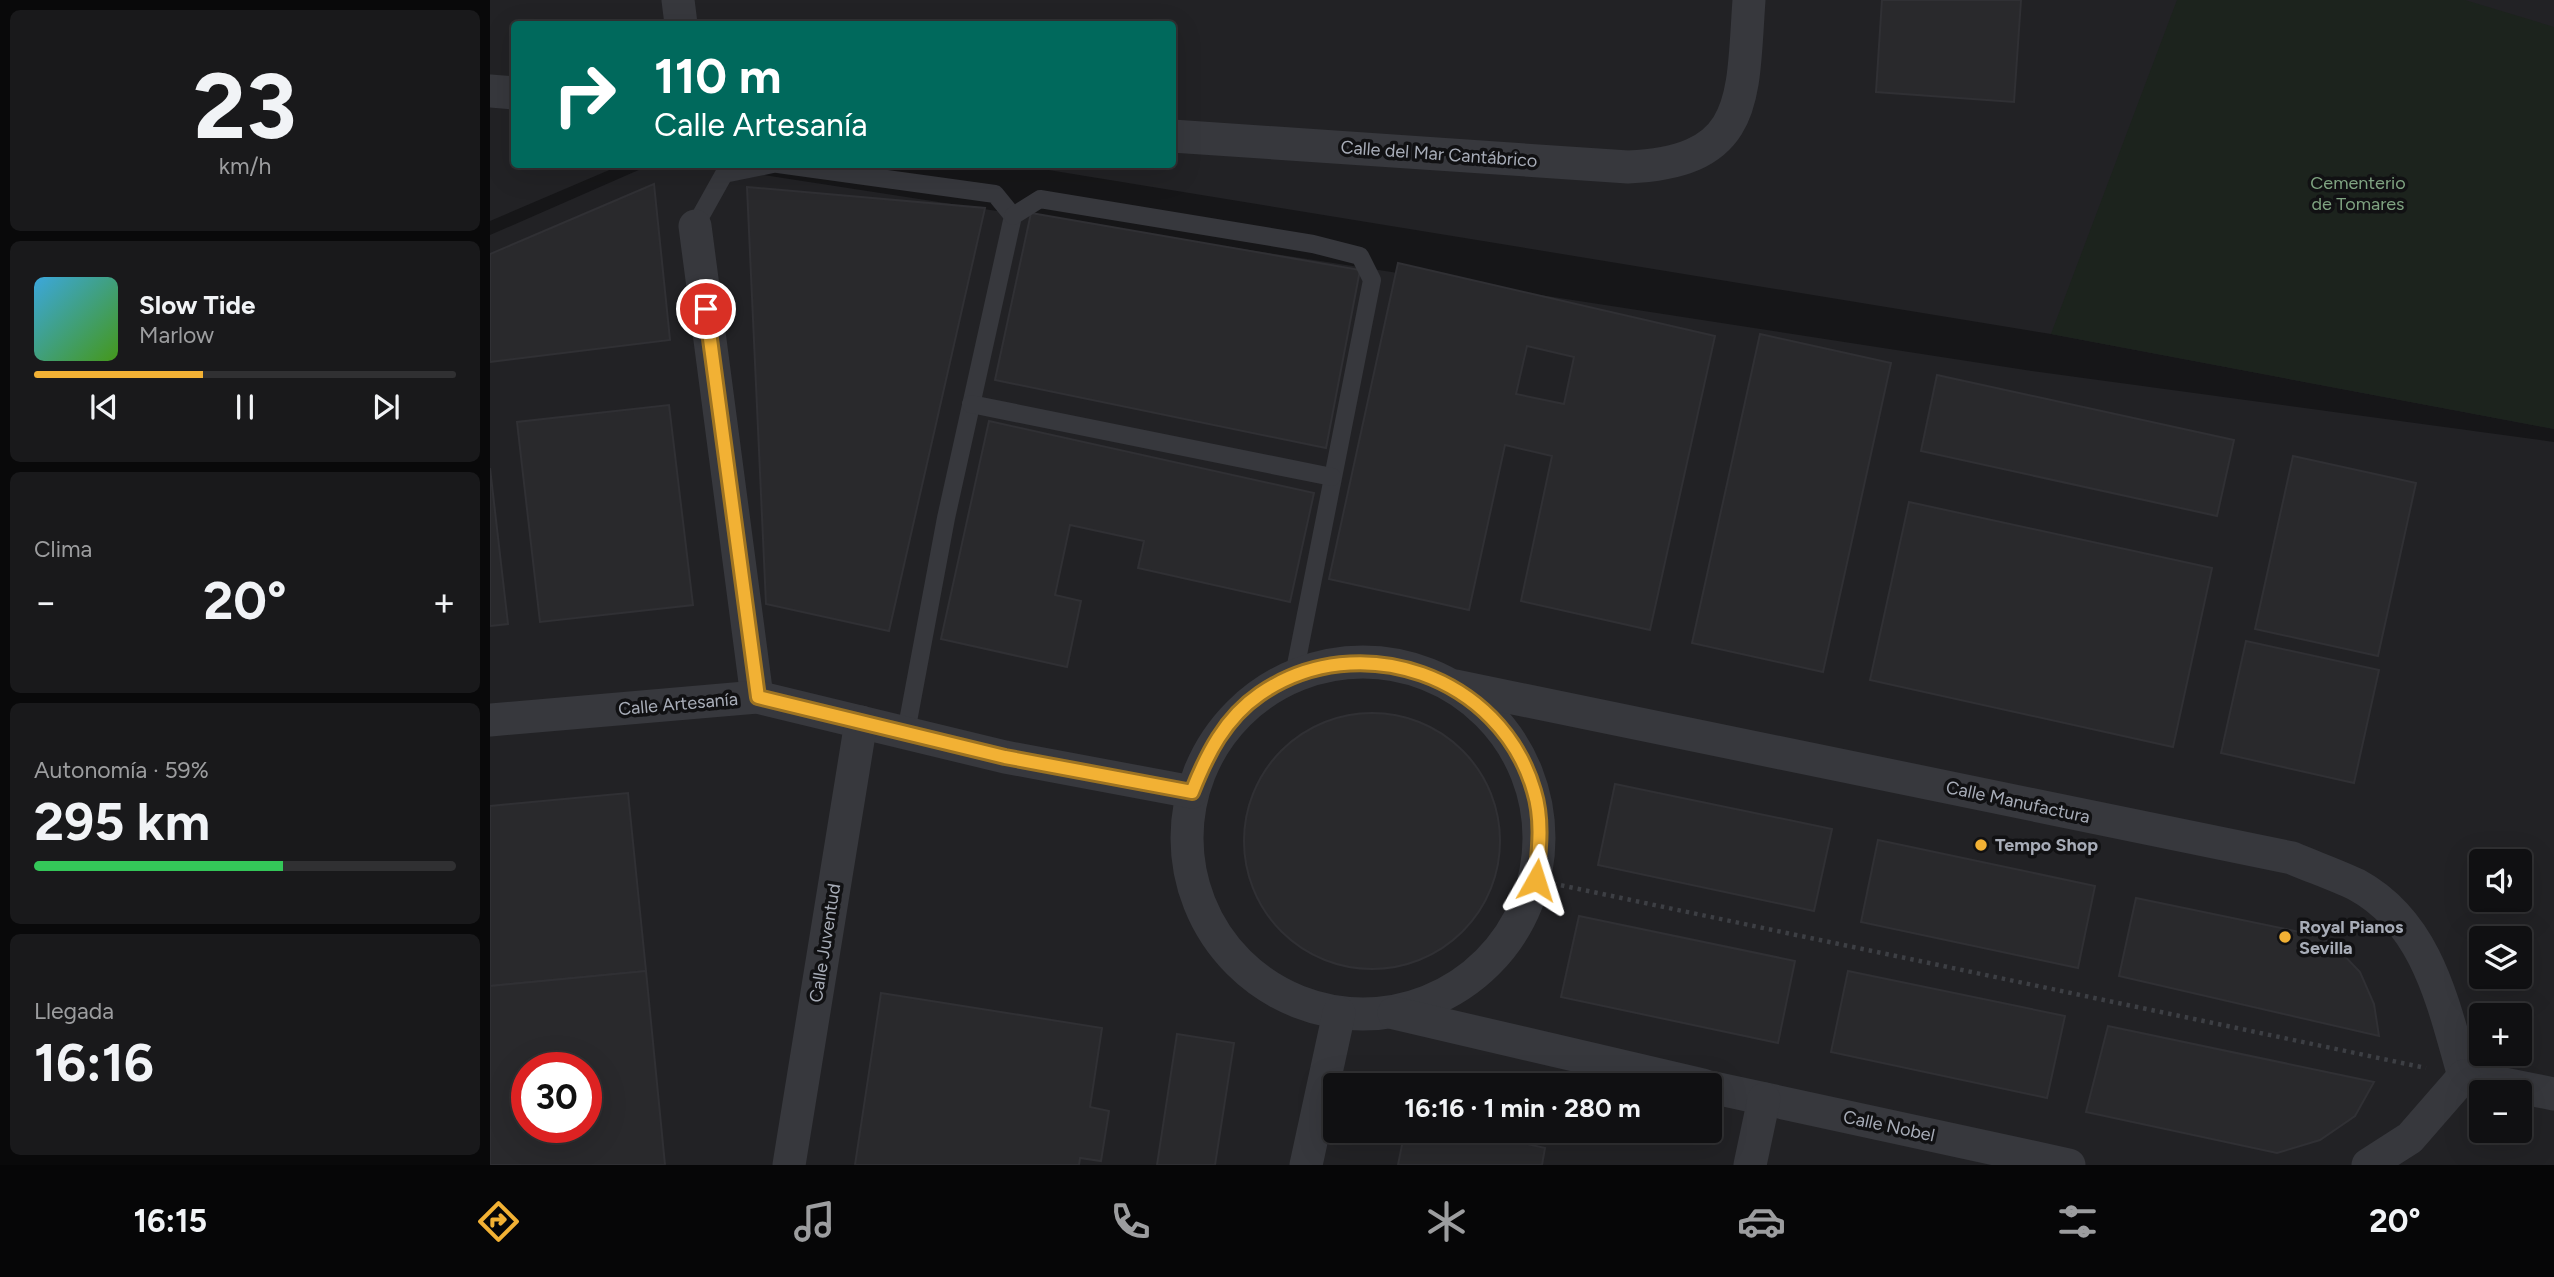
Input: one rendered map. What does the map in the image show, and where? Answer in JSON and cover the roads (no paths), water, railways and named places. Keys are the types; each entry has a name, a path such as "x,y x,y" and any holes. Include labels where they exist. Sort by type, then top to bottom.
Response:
{"street":[{"path":"678,0 681,21"},
{"name":"Calle del Mar Cantábrico","path":"1176,136 1628,167 1661,165 1704,150 1727,128 1743,95 1749,0"},
{"path":"490,91 511,93"},
{"path":"695,226 758,697"},
{"path":"1392,1012 1441,997 1484,968 1516,928 1536,880 1541,836 1535,791 1517,750 1490,714 1455,686 1403,666 1348,662 1294,675 1259,694 1229,721 1206,755 1192,792 1186,842 1194,891 1216,935 1248,972 1291,999 1339,1013 1392,1012 1652,1073"},
{"name":"Calle Manufactura","path":"1455,686 2292,858 2358,886 2402,919 2435,975 2464,1076"},
{"name":"Calle Artesanía","path":"490,720 758,697 1005,757 1192,792"},
{"name":"Calle Juventud","path":"789,1165 861,722"},
{"path":"1306,1165 1339,1013"},
{"path":"2368,1165 2410,1139 2464,1076 2554,1094"},
{"name":"Calle Nobel","path":"1722,1090 2069,1165"},
{"path":"1750,1165 1764,1099"}],"lane":[{"path":"695,226 724,174 755,168"},
{"path":"805,168 995,194 1013,216"},
{"path":"905,732 971,404 1013,216 1040,199 1313,244 1360,256 1372,280 1294,675"},
{"path":"971,404 1332,477"}],"place":[{"name":"Tempo Shop","path":"1981,845"},
{"name":"Royal Pianos Sevilla","path":"2285,937"}],"park label":[{"name":"Cementerio de Tomares","path":"2358,193"}]}
